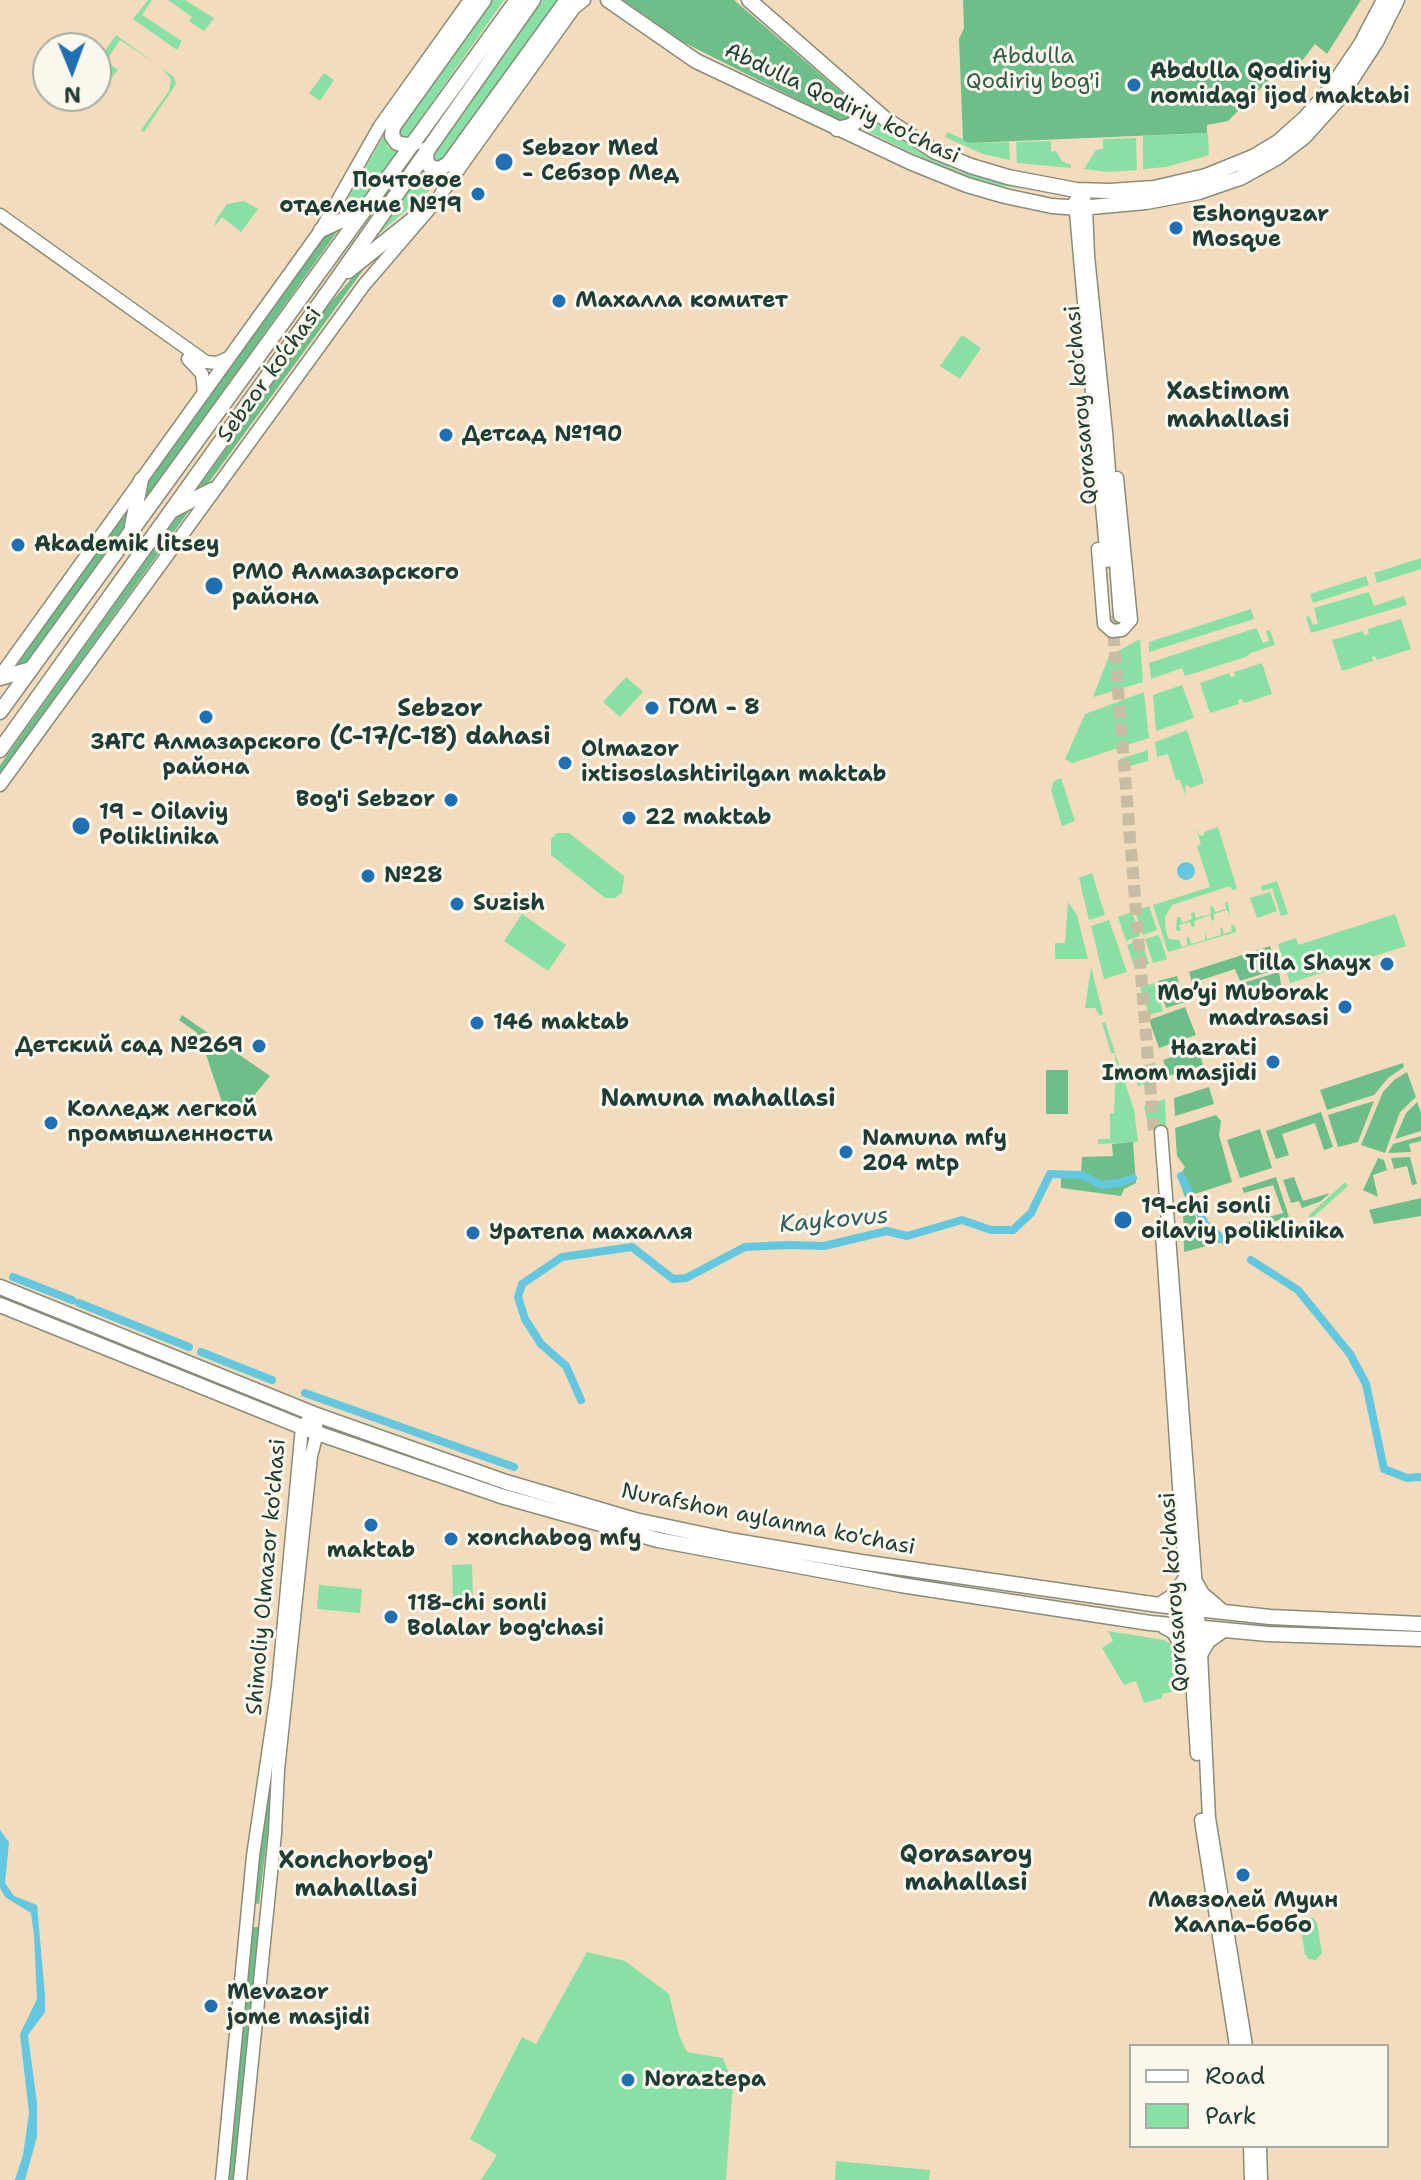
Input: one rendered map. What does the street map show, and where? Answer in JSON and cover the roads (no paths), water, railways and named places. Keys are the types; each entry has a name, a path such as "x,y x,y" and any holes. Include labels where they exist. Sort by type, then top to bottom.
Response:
{"main road":[{"name":"Sebzor ko‘chasi","path":"0,677 321,230 380,126 470,0"},
{"path":"484,0 393,127 392,136 397,143 421,146 430,167 439,169 448,164 567,0"},
{"name":"Sebzor ko‘chasi","path":"454,100 517,0"},
{"name":"Sebzor ko‘chasi","path":"0,750 335,282 421,146 533,0"},
{"name":"Sebzor ko‘chasi","path":"0,785 364,285 436,201 574,8 584,0"},
{"name":"Abdulla Qodiriy ko'chasi","path":"608,0 696,61 836,129 967,185 1023,200 1080,207 1146,202 1199,192 1240,178 1278,157 1304,137 1340,97 1376,42 1397,0"},
{"name":"Abdulla Qodiriy ko'chasi","path":"749,0 900,130 943,155 1008,177 1079,190 1143,189 1196,179 1236,165 1272,146 1326,96 1361,44 1384,0"},
{"path":"836,129 859,120 862,107 855,92"},
{"name":"Sebzor ko‘chasi","path":"0,712 366,209 421,146"},
{"name":"Qorasaroy ko'chasi","path":"1079,190 1116,616"},
{"path":"335,282 436,201"},
{"path":"321,230 366,209"},
{"path":"0,215 206,362 217,363 228,358"},
{"path":"0,224 195,364 202,374 204,393"},
{"path":"1101,431 1117,478 1131,620 1126,629 1118,631 1108,629 1104,624 1092,481 1101,431"},
{"path":"132,532 141,480"},
{"path":"169,512 212,490"},
{"path":"89,590 107,601"},
{"path":"0,677 31,669"},
{"name":"Qorasaroy ko'chasi","path":"1158,1133 1191,1609 1210,1832 1246,2044"},
{"name":"Nurafshon aylanma ko'chasi","path":"2,1288 314,1414 603,1518 699,1549 901,1585 1157,1624 1222,1631 1417,1639"},
{"name":"Nurafshon aylanma ko'chasi","path":"0,1305 317,1433 476,1488 603,1518 904,1569 1159,1605 1308,1620 1417,1624"},
{"name":"Shimoliy Olmazor ko'chasi","path":"240,2180 298,1522 302,1427 314,1414"},
{"name":"Shimoliy Olmazor ko'chasi","path":"298,1522 317,1433 314,1414"},
{"path":"901,1585 897,1576 904,1569"},
{"path":"1159,1605 1175,1595 1189,1580 1223,1612"},
{"path":"1157,1624 1173,1631 1195,1654 1222,1631"},
{"path":"1417,1624 1420,1631 1417,1639"},
{"name":"Qorasaroy ko'chasi","path":"1195,1654 1202,1834 1236,2044"},
{"name":"Shimoliy Olmazor ko'chasi","path":"222,2180 253,1856 283,1686"},
{"path":"1250,2148 1251,2180"},
{"path":"1260,2148 1261,2180"}],"water":[{"path":"1182,862 1190,862 1195,871 1193,878 1182,880 1177,875 1177,867"},
{"path":"0,1830 9,1842 5,1883 14,1896 37,1905 45,1996 45,2012 28,2035 37,2103 37,2137 25,2180 15,2180 23,2155 29,2113 20,2034 37,1999 34,1936 31,1913 5,1897 0,1888"}],"waterway":[{"name":"Kaykovus","path":"581,1400 566,1366 541,1344 525,1319 518,1297 522,1284 562,1257 632,1247 673,1279 686,1278 745,1247 824,1246 887,1231 907,1236 962,1220 991,1230 1013,1230 1031,1213 1050,1174 1082,1175 1101,1185 1133,1178"},
{"name":"Kaykovus","path":"1181,1176 1205,1224 1226,1242"},
{"name":"Kaykovus","path":"1251,1260 1298,1290 1350,1354 1366,1384 1384,1469 1407,1478 1421,1477"},
{"name":"Kaykovus","path":"13,1277 72,1300"},
{"name":"Kaykovus","path":"79,1303 189,1347"},
{"name":"Kaykovus","path":"201,1352 272,1380"},
{"name":"Kaykovus","path":"305,1393 514,1467"}],"tunnel":[{"path":"1112,616 1154,1133"}],"place":[{"name":"Abdulla Qodiriy nomidagi ijod maktabi","path":"1134,85"},
{"name":"Sebzor Med - Себзор Мед","path":"504,162"},
{"name":"Почтовое отделение №19","path":"478,194"},
{"name":"Eshonguzar Mosque","path":"1176,228"},
{"name":"Махалла комитет","path":"559,301"},
{"name":"Детсад №190","path":"446,435"},
{"name":"Akademik litsey","path":"18,545"},
{"name":"РМО Алмазарского района","path":"214,586"},
{"name":"ГОМ - 8","path":"652,708"},
{"name":"ЗАГС Алмазарского района","path":"206,717"},
{"name":"Olmazor ixtisoslashtirilgan maktab","path":"565,763"},
{"name":"Bog'i Sebzor","path":"451,800"},
{"name":"22 maktab","path":"629,818"},
{"name":"19 - Oilaviy Poliklinika","path":"81,826"},
{"name":"№28","path":"368,876"},
{"name":"Suzish","path":"457,904"},
{"name":"Tilla Shayx","path":"1387,964"},
{"name":"Mo’yi Muborak madrasasi","path":"1345,1007"},
{"name":"146 maktab","path":"477,1023"},
{"name":"Детский сад №269","path":"259,1046"},
{"name":"Hazrati Imom masjidi","path":"1273,1062"},
{"name":"Колледж легкой промышленности","path":"51,1123"},
{"name":"Namuna mfy 204 mtp","path":"846,1152"},
{"name":"19-chi sonli oilaviy poliklinika","path":"1123,1220"},
{"name":"Уратепа махалля","path":"473,1233"},
{"name":"maktab","path":"371,1525"},
{"name":"xonchabog mfy","path":"451,1539"},
{"name":"118-chi sonli Bolalar bog'chasi","path":"391,1617"},
{"name":"Мавзолей Муин Халпа-бобо","path":"1243,1875"},
{"name":"Mevazor jome masjidi","path":"211,2006"},
{"name":"Noraztepa","path":"628,2080"}],"district":[{"name":"Xastimom mahallasi","path":"1228,407"},
{"name":"Sebzor (C-17/C-18) dahasi","path":"440,724"},
{"name":"Namuna mahallasi","path":"718,1100"},
{"name":"Qorasaroy mahallasi","path":"966,1870"},
{"name":"Xonchorbog' mahallasi","path":"356,1876"}],"park label":[{"name":"Abdulla Qodiriy bog'i","path":"1033,70"}]}
